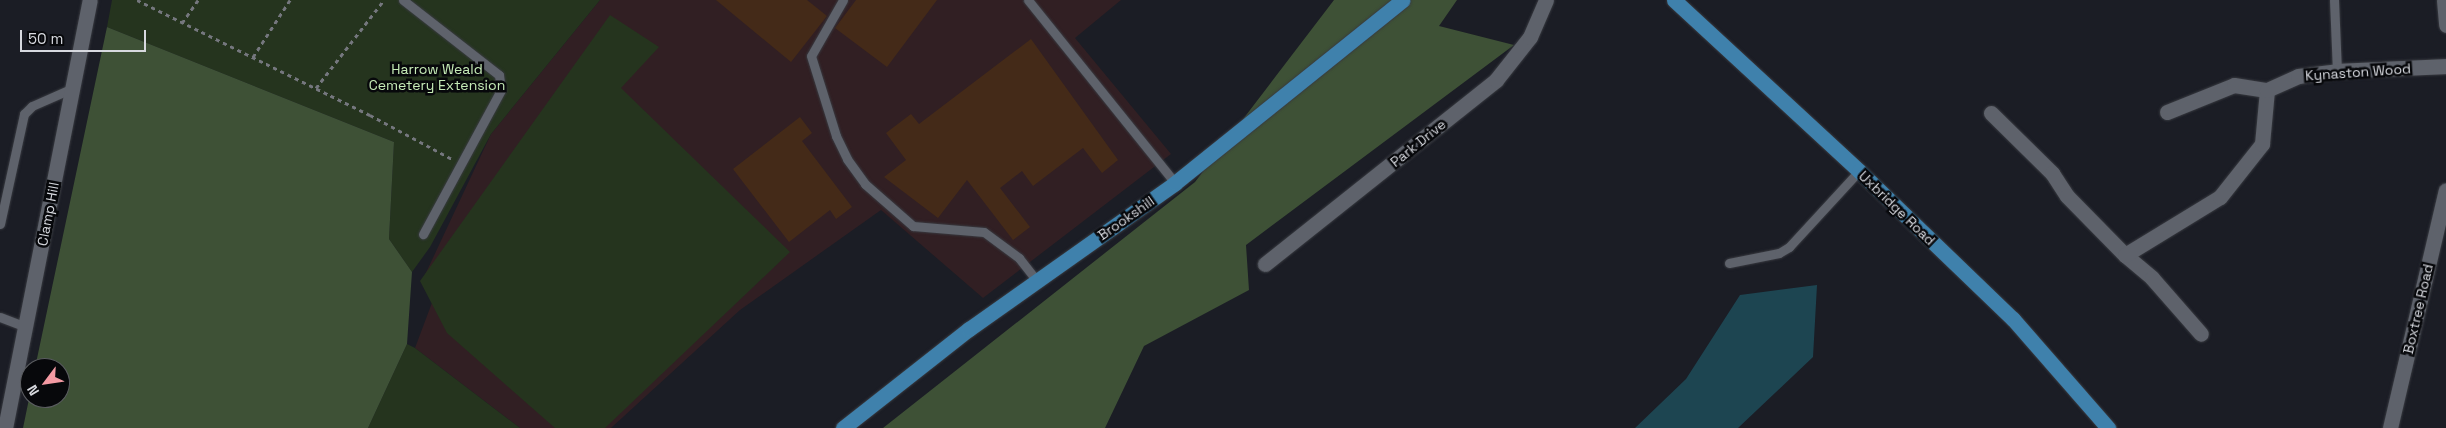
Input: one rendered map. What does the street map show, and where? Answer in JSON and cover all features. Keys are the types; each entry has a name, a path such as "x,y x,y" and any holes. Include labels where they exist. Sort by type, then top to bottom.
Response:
{"main road":[{"name":"Brookshill","path":"843,428 1037,281 1175,182 1403,0"},
{"name":"Uxbridge Road","path":"1674,0 1859,171 2013,320 2108,428"}],"street":[{"name":"Clamp Hill","path":"5,428 90,0"},
{"name":"Park Drive","path":"1265,264 1496,80 1530,37 1546,0"},
{"path":"2444,0 2446,19"},
{"name":"Kynaston Wood","path":"2267,90 2298,76 2338,70 2446,66"},
{"path":"2124,255 2220,197 2262,144 2267,90 2234,85 2168,112"},
{"path":"1991,113 2052,173 2067,196 2124,255 2152,278 2200,334"},
{"name":"Boxtree Road","path":"2390,428 2446,190"}],"lane":[{"path":"403,0 499,75 502,90 423,234"},
{"path":"843,0 811,56 836,136 851,165 865,184 913,226 984,232 1019,258 1037,281"},
{"path":"1028,0 1175,182"},
{"path":"2334,0 2338,70"},
{"path":"0,224 24,114 32,106 73,88"},
{"path":"1729,263 1779,253 1789,247 1859,171"},
{"path":"0,317 26,327"}],"path":[{"path":"137,0 182,24 316,88 461,164"},
{"path":"182,24 198,0"},
{"path":"253,57 290,0"},
{"path":"316,88 384,0"}],"shaded area":[{"path":"600,0 1121,0 1075,38 1171,154 983,298 881,210 740,310 611,428 520,428 415,348 433,300 424,277 491,134"}],"green space":[{"name":"Harrow Weald Cemetery Extension","path":"112,0 600,0 491,134 430,247 412,272 389,239 394,142 107,27"},
{"path":"1334,0 1457,0 1439,26 1514,45 1246,245 1249,290 1144,346 1105,428 883,428 1195,182"},
{"path":"610,15 659,47 621,88 790,252 605,428 555,428 447,333 420,281"},
{"path":"107,27 394,142 389,239 412,272 407,344 368,428 23,428 27,408 70,408 70,358 37,358"},
{"path":"407,344 415,348 520,428 368,428"}],"water":[{"path":"1817,285 1813,357 1738,428 1635,428 1686,379 1740,295"}],"building":[{"path":"716,0 807,0 827,16 791,62"},
{"path":"856,0 937,0 887,67 835,28"},
{"path":"1031,39 1118,160 1102,173 1083,148 1033,186 1022,171 1000,188 1030,227 1013,240 967,180 938,218 884,177 906,160 886,133 911,114 919,124"},
{"path":"800,117 812,133 802,141 852,207 836,219 830,210 789,242 733,169"}]}
